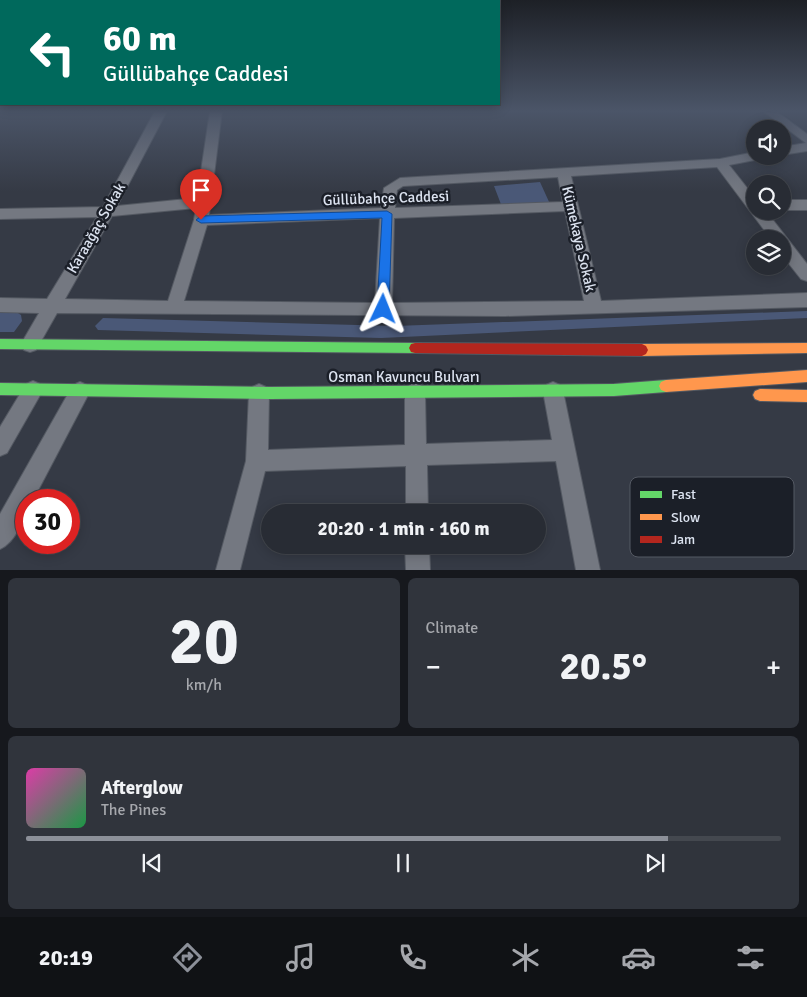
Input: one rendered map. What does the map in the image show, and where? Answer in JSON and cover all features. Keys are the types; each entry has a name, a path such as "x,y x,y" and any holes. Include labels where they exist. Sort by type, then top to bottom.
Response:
{"highway":[{"path":"602,350 716,338"},
{"name":"Osman Kavuncu Bulvarı","path":"0,344 602,350 807,348"},
{"name":"Osman Kavuncu Bulvarı","path":"0,389 80,392 258,393 553,391 614,390 807,376"},
{"path":"614,390 730,394"},
{"path":"749,395 807,396"}],"street":[{"name":"Karaağaç Sokak","path":"30,344 107,212 147,138"},
{"path":"174,308 201,220 212,138"},
{"path":"791,150 807,147"},
{"path":"383,309 387,214 391,188 400,182 720,163 746,158"},
{"path":"720,163 746,196"},
{"name":"Kümekaya Sokak","path":"563,171 594,307"},
{"path":"0,214 107,212 204,202"},
{"path":"791,205 807,205"},
{"name":"Güllübahçe Caddesi","path":"201,220 571,206"},
{"path":"764,220 772,230"},
{"path":"791,255 807,275"},
{"path":"0,305 383,309 685,306 807,300"},
{"path":"0,446 8,419 33,390"},
{"path":"553,391 588,570"},
{"path":"0,537 80,392"},
{"path":"414,392 417,504"},
{"path":"228,570 257,461 258,393"},
{"path":"257,461 564,450"},
{"path":"417,554 418,570"}],"shaded area":[{"path":"540,182 550,204 502,207 494,186"},
{"path":"807,311 807,318 381,338 98,330 95,326 103,318 395,326"},
{"path":"0,313 18,313 21,315 22,321 14,332 0,332"}],"traffic: fast":[{"path":"0,344 415,348"},
{"path":"0,389 270,393 614,390 666,386"}],"traffic: slow":[{"path":"642,350 807,348"},
{"path":"666,386 807,376"},
{"path":"760,395 807,396"}],"traffic: jam":[{"path":"415,348 642,350"}],"route":[{"path":"201,220 387,214 383,309"}]}
